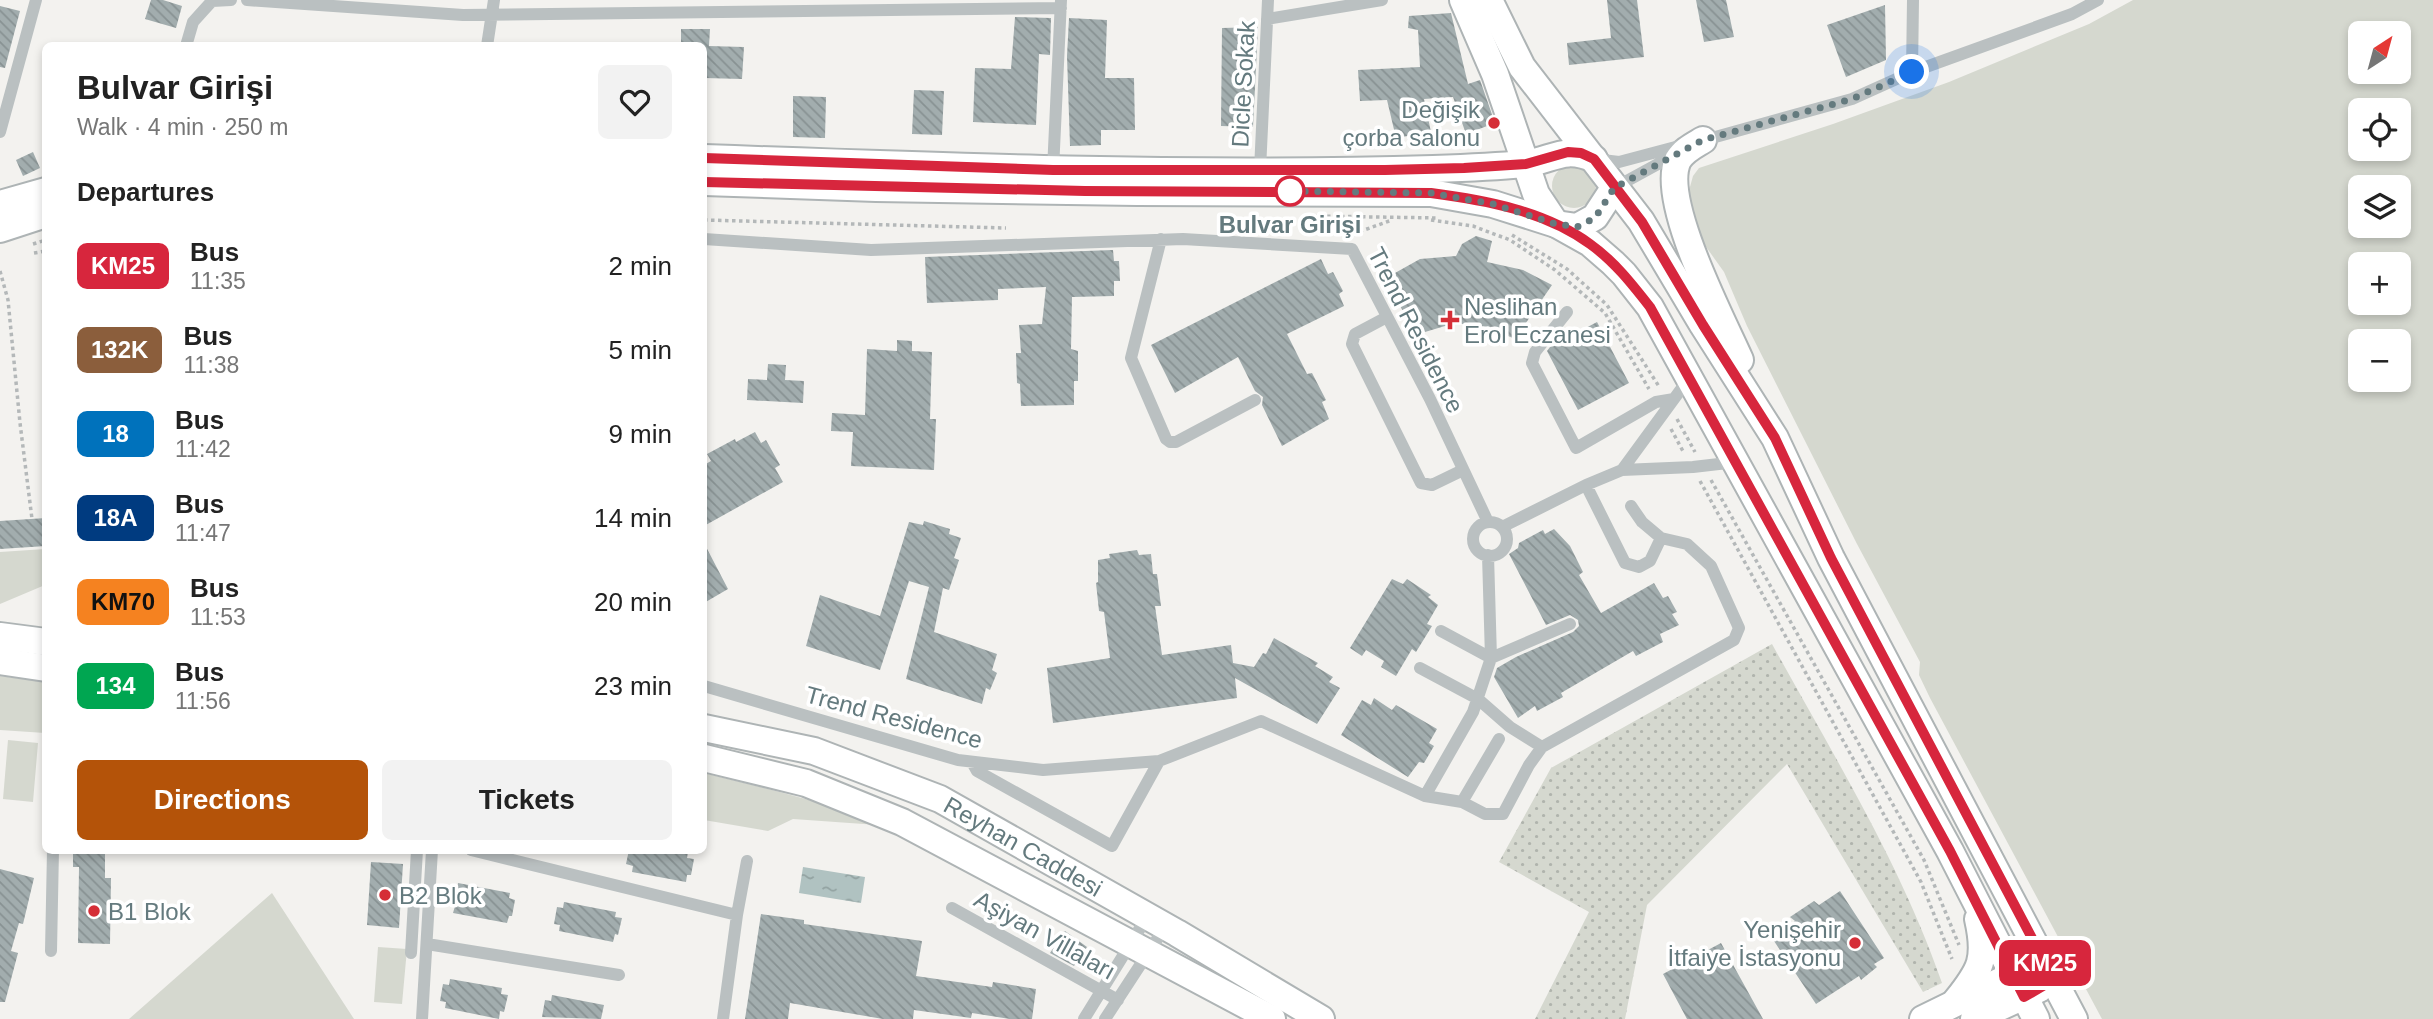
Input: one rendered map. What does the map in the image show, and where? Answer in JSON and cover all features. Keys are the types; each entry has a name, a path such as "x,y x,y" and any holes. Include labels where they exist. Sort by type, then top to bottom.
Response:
{"main road":[{"path":"1463,0 1495,74 1536,194 1545,211 1556,224 1590,243 1625,274 1650,307 1737,461 1973,896 2024,997"},
{"path":"1489,0 1522,67 1642,222 1775,438"},
{"path":"1703,140 1685,151 1677,162 1674,176 1675,200 1691,248 1831,558 2074,1019"},
{"path":"707,158 1053,170 1385,170 1526,164 1568,152 1581,153 1594,159"},
{"path":"707,182 1096,192 1431,193 1493,204 1556,224 1577,227 1595,218 1614,188"},
{"path":"0,204 42,192"},
{"path":"0,229 42,215"},
{"path":"0,636 42,641"},
{"path":"0,661 42,666"},
{"name":"Reyhan Caddesi","path":"707,729 814,751 940,799 1321,1019"},
{"name":"Reyhan Caddesi","path":"707,759 806,783 902,822 1272,1019"},
{"path":"1973,896 1982,936 1974,1015"},
{"path":"1923,1019 1974,1015 2024,997 2043,986 2051,974"}],"street":[{"path":"0,132 36,0"},
{"path":"188,42 193,22 212,1 231,0"},
{"path":"247,0 463,15 1061,4 1053,170"},
{"path":"488,42 494,0"},
{"name":"Dicle Sokak","path":"1260,170 1268,0"},
{"path":"1267,19 1382,0"},
{"path":"1912,72 1913,0"},
{"path":"1594,159 1619,162 1852,99 1912,72 2072,14 2098,0"},
{"path":"1614,188 1703,140"},
{"name":"Trend Residence","path":"707,239 872,250 1161,239 1352,249 1488,522"},
{"path":"1161,239 1131,358 1166,439 1176,442 1255,400"},
{"path":"1567,312 1535,352 1532,363 1576,448 1656,402 1674,399"},
{"path":"1387,317 1354,334 1352,344 1421,482 1432,485 1463,470"},
{"path":"1622,470 1690,377"},
{"path":"1502,527 1622,470 1693,467 1737,461"},
{"path":"1586,485 1625,563 1639,567 1650,561 1661,538"},
{"path":"1420,668 1478,699 1510,727 1542,747 1734,640 1739,628 1711,566 1687,544 1661,538 1642,522 1631,506"},
{"path":"1488,522 1502,527 1506,534 1506,545 1499,553 1488,555 1476,548 1474,537 1478,527 1488,522"},
{"path":"1425,796 1473,712 1491,658 1488,555"},
{"path":"1491,658 1570,624"},
{"path":"1441,631 1491,658"},
{"name":"Trend Residence","path":"707,687 958,760 1043,770 1159,761 1261,721 1425,796 1462,802 1485,814 1503,814 1529,765 1542,747"},
{"path":"1462,802 1499,739"},
{"path":"972,762 978,771 1112,846 1159,761"},
{"path":"51,951 53,854"},
{"path":"411,953 417,854"},
{"path":"422,1019 432,854"},
{"path":"487,854 737,915"},
{"path":"723,1019 747,861"},
{"name":"Aşiyan Villaları","path":"952,908 1118,1000"},
{"path":"1105,1019 1118,1000 1139,949 1156,922"},
{"path":"1084,1019 1102,990 1139,949 1156,922"},
{"path":"427,944 619,975"}],"path":[{"path":"33,244 42,241"},
{"path":"34,253 42,252"},
{"path":"0,271 8,300 32,519"}],"shaded area":[{"path":"2133,0 2433,0 2433,1019 2102,1019 1930,698 1919,675 1920,662 1747,326 1724,272 1704,244 1685,205 1693,176 1699,168 1949,82 2089,24"},
{"path":"1574,164 1583,165 1590,170 1595,177 1595,195 1590,202 1583,207 1574,208 1565,207 1558,202 1553,195 1552,186 1553,177 1558,170 1565,165"},
{"path":"42,549 42,586 0,604 0,552"},
{"path":"1772,644 1886,853 1907,895 1942,983 1923,992 1787,764 1647,905 1625,1019 1535,1019 1589,912 1499,862 1551,768"},
{"path":"0,676 42,682 42,733 0,730"},
{"path":"8,740 38,743 33,802 3,799"},
{"path":"707,774 814,802 878,825 793,819 768,831 707,821"},
{"path":"272,893 354,1019 129,1019"},
{"path":"378,947 407,949 402,1004 374,1002"}],"water":[{"path":"803,867 865,877 861,903 799,893"}],"building":[{"path":"151,0 163,0 182,6 176,28 145,19"},
{"path":"1607,0 1637,0 1644,57 1569,65 1567,43 1611,38"},
{"path":"1696,0 1726,0 1734,37 1704,42"},
{"path":"1885,5 1886,60 1846,77 1827,25"},
{"path":"0,6 20,11 5,68 0,67"},
{"path":"1451,13 1468,84 1480,80 1495,123 1466,134 1453,97 1424,99 1431,132 1396,138 1387,100 1360,101 1358,70 1420,67 1418,30 1408,28 1409,16"},
{"path":"1015,17 1051,18 1050,55 1039,54 1036,125 973,122 975,68 1011,69"},
{"path":"1069,18 1107,20 1105,78 1134,78 1135,130 1101,130 1101,145 1070,146 1067,56"},
{"path":"1258,27 1253,127 1221,126 1222,28"},
{"path":"681,29 710,29 709,46 744,47 742,79 707,78 707,42 681,42"},
{"path":"914,90 944,91 942,135 912,134"},
{"path":"793,96 826,97 825,138 793,137"},
{"path":"33,152 40,168 23,176 16,160"},
{"path":"1476,236 1492,241 1487,262 1523,270 1552,285 1515,339 1487,327 1455,323 1415,335 1386,278 1420,259 1456,256 1462,244"},
{"path":"1113,250 1114,261 1119,261 1120,281 1114,281 1114,296 1072,297 1071,349 1078,351 1078,381 1074,381 1074,405 1021,406 1016,353 1021,353 1019,325 1042,324 1046,287 998,289 998,300 927,303 925,257"},
{"path":"1321,259 1328,274 1333,272 1343,291 1339,294 1344,306 1287,334 1307,374 1312,373 1326,400 1322,402 1329,419 1282,446 1262,405 1263,397 1255,391 1238,357 1175,393 1151,345"},
{"path":"1597,322 1629,383 1578,410 1547,351"},
{"path":"897,340 912,341 912,351 932,352 930,419 936,419 934,470 851,466 853,432 831,431 832,413 865,415 867,349 897,351"},
{"path":"768,364 786,365 785,380 804,381 803,403 747,400 748,379 767,380"},
{"path":"755,432 761,443 766,440 780,465 775,468 783,482 707,524 707,463 711,461 707,454 735,439 736,442"},
{"path":"42,518 42,546 0,549 0,521"},
{"path":"924,521 950,529 949,534 961,538 954,558 959,560 949,590 943,588 934,632 997,654 992,670 997,673 990,690 986,688 982,704 906,679 929,587 909,581 880,670 806,646 820,595 880,616 909,522 923,525"},
{"path":"1554,529 1570,546 1583,572 1579,575 1601,613 1654,583 1663,598 1668,596 1677,612 1672,614 1679,625 1660,634 1663,642 1636,656 1633,651 1561,693 1563,697 1537,711 1535,706 1518,718 1494,677 1497,668 1573,632 1579,626 1578,620 1570,615 1546,625 1509,554 1518,548 1519,543 1543,530 1545,534"},
{"path":"707,549 728,589 707,601"},
{"path":"1137,550 1139,555 1151,554 1153,574 1157,574 1161,606 1155,606 1162,655 1231,645 1233,663 1254,667 1263,653 1266,654 1274,638 1318,663 1315,666 1333,677 1329,682 1340,688 1317,724 1235,678 1237,698 1053,723 1047,668 1110,658 1104,612 1099,611 1096,583 1098,560 1110,558 1109,554"},
{"path":"1392,579 1403,584 1407,579 1431,595 1428,597 1438,605 1427,624 1432,626 1416,652 1412,649 1396,676 1381,667 1384,661 1366,650 1362,656 1350,648"},
{"path":"1374,698 1392,710 1396,705 1437,729 1429,743 1434,746 1424,763 1419,762 1408,777 1341,735 1362,700 1371,705"},
{"name":"B1 Blok","path":"73,854 105,854 105,878 111,878 110,944 78,943 79,867 73,867"},
{"path":"628,854 688,854 687,858 694,859 691,875 687,875 686,882 632,872 633,866 626,864"},
{"name":"B2 Blok","path":"371,862 403,864 399,928 367,925"},
{"path":"0,869 34,878 23,924 19,923 11,951 18,953 5,1002 0,1002"},
{"path":"458,883 510,893 509,898 515,900 512,916 509,916 507,923 453,913 455,906 448,905 451,889 457,890"},
{"name":"Yenişehir İtfaiye İstasyonu","path":"1840,891 1884,958 1874,964 1877,967 1861,980 1859,976 1816,1004 1772,938 1795,921 1790,917 1814,901 1819,905"},
{"path":"564,902 616,912 615,917 622,918 618,935 615,934 613,942 559,931 560,925 554,924 557,907 563,908"},
{"path":"761,914 804,920 804,924 922,941 916,976 992,987 993,982 1036,989 1032,1019 1010,1019 972,1013 971,1018 914,1010 913,1019 883,1019 790,1003 788,1019 745,1019"},
{"path":"1065,931 1087,947 1074,966 1050,953"},
{"path":"1721,943 1763,1019 1687,1019 1663,974"},
{"path":"450,979 502,988 501,994 508,995 504,1012 500,1011 499,1019 445,1008 446,1002 440,1001 443,984 449,985"},
{"path":"552,995 604,1005 601,1019 542,1017 545,1000 551,1001"}],"bus line":[{"name":"KM25","path":"707,158 1053,170 1464,168 1526,164 1568,152 1581,153 1594,159 1642,222 1775,438 1831,558 2051,974 2043,986 2024,997 1950,851 1699,392 1650,307 1625,274 1590,243 1556,224 1521,211 1462,197 1431,193 876,188 707,182"}],"place":[{"name":"Değişik çorba salonu","path":"1494,123"},
{"name":"Bulvar Girişi","path":"1290,191"},
{"name":"Neslihan Erol Eczanesi","path":"1450,320"},
{"name":"B2 Blok","path":"385,895"},
{"name":"B1 Blok","path":"94,911"},
{"name":"Yenişehir İtfaiye İstasyonu","path":"1855,943"}],"route":[{"path":"1290,191 1285,191 1431,193 1493,204 1556,224 1577,227 1595,218 1614,188 1703,140 1852,99 1912,72"}]}
